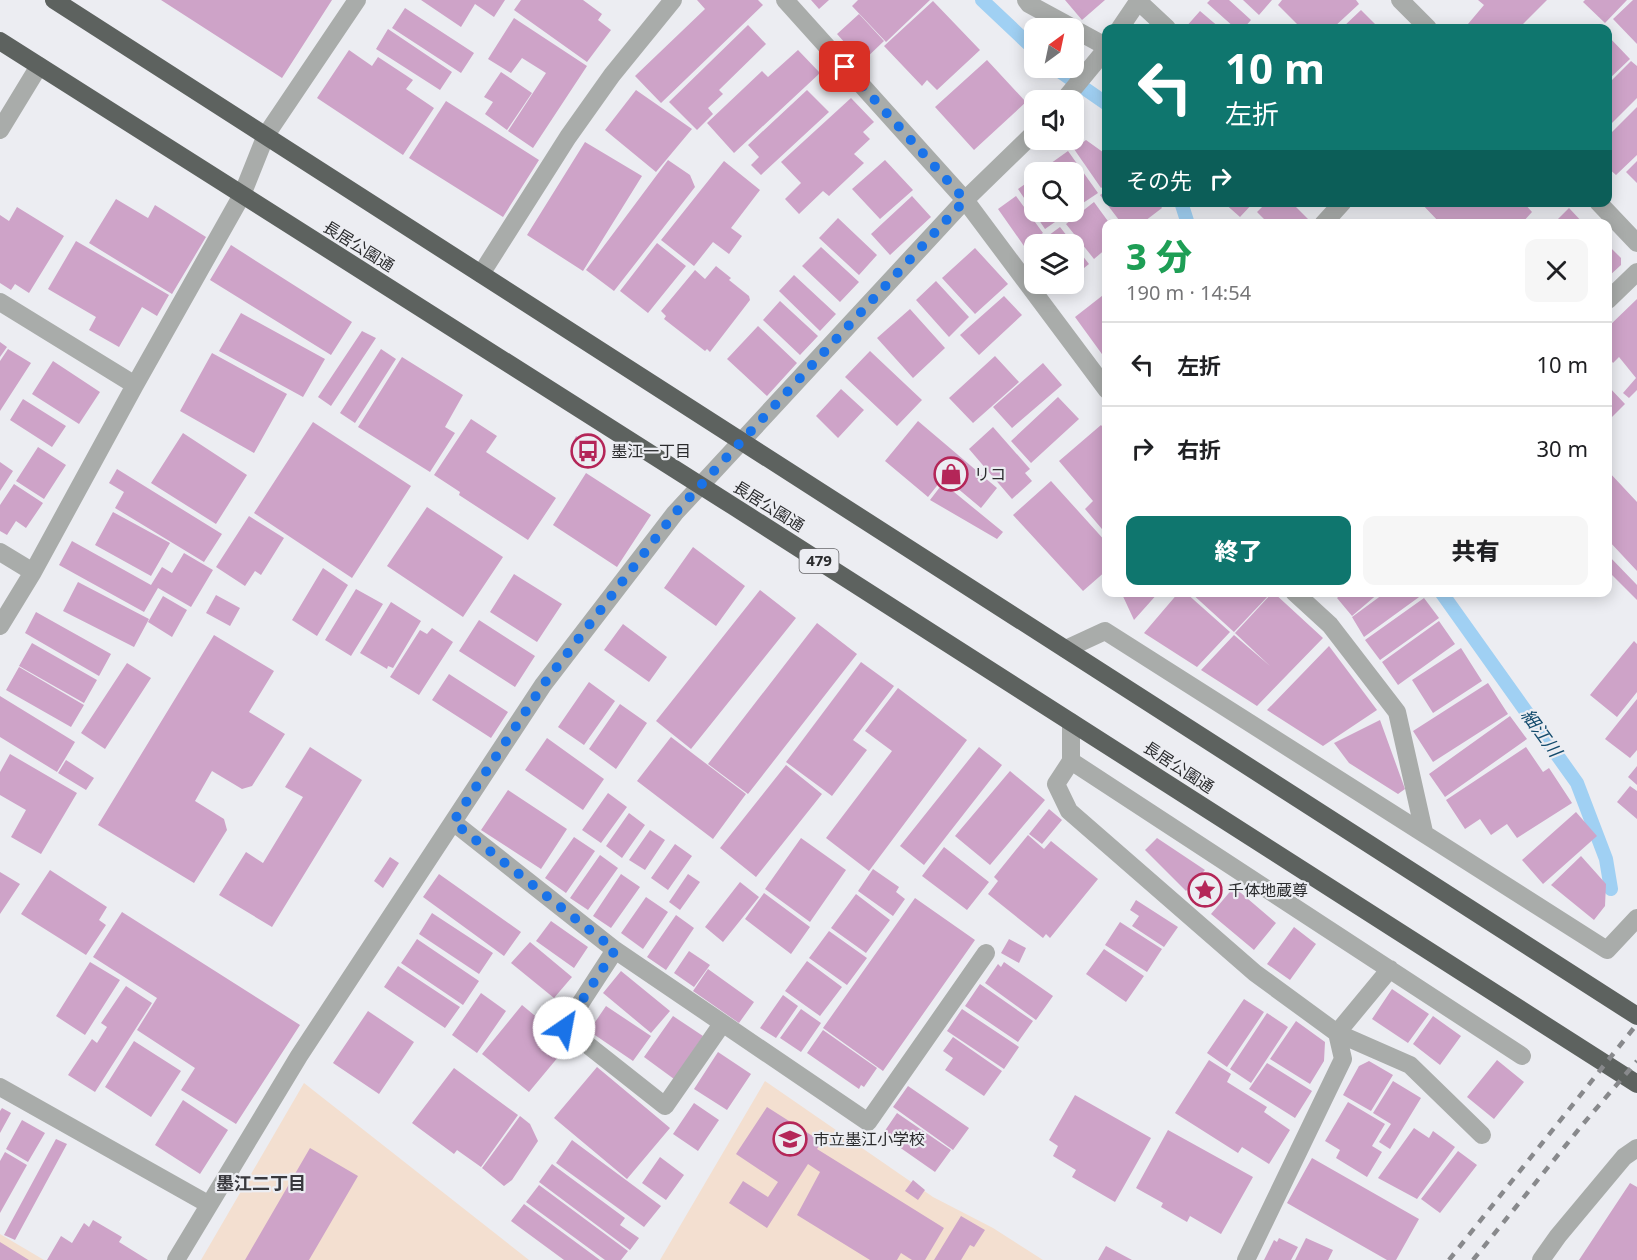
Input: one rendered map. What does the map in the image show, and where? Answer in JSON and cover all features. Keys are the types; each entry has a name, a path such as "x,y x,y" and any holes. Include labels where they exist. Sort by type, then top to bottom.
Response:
{"highway":[{"path":"54,0 743,440 1637,1016"},
{"name":"長居公園通","path":"0,41 1637,1084"}],"street":[{"path":"0,626 33,572 242,195 266,135 357,0"},
{"path":"481,274 568,137 612,75 673,0"},
{"path":"785,0 965,200 1102,383"},
{"path":"1026,0 1054,18"},
{"path":"1400,0 1424,24"},
{"path":"1123,24 1139,1 1163,24"},
{"path":"1084,35 1102,45"},
{"path":"1072,90 1102,54"},
{"path":"0,130 39,66"},
{"path":"176,1260 299,1056 543,685 675,513 965,200 1024,143"},
{"path":"1327,219 1338,207"},
{"path":"1603,207 1637,243"},
{"path":"1612,296 1637,272"},
{"path":"0,302 135,385"},
{"path":"0,552 33,572"},
{"path":"1299,597 1330,625 1397,712 1424,832"},
{"path":"1066,649 1105,631 1607,950 1637,918"},
{"path":"1071,722 1071,761 1056,784 1069,811 1255,973 1337,1033 1410,1065 1482,1135"},
{"path":"1071,761 1522,1056"},
{"path":"453,822 615,950 868,1122 986,953"},
{"path":"615,950 564,1028 665,1106 722,1024"},
{"path":"1337,1033 1390,969"},
{"path":"1246,1260 1343,1059 1337,1033"},
{"path":"0,1087 208,1204"},
{"path":"1540,1260 1624,1157 1637,1148"}],"shaded area":[{"name":"市立墨江小学校","path":"765,1081 933,1197 993,1228 1043,1260 660,1260"},
{"path":"304,1083 529,1260 201,1260"},
{"path":"0,1234 44,1260 0,1260"}],"building":[{"path":"161,0 332,0 282,78"},
{"path":"421,0 505,0 494,17 475,4 461,27"},
{"path":"521,0 583,0 602,14 598,20 611,30 587,62 514,10"},
{"path":"697,0 758,0 763,5 661,103 635,76 705,9"},
{"path":"811,0 829,0 819,9"},
{"path":"858,0 930,0 886,42 852,6"},
{"path":"1065,0 1105,0 1084,18 1080,18"},
{"path":"1210,0 1229,0 1251,20 1248,24 1231,24 1207,3"},
{"path":"1243,0 1272,0 1259,15"},
{"path":"1282,0 1356,0 1359,4 1337,24 1297,24 1278,5"},
{"path":"1478,0 1547,0 1523,24 1468,24 1484,5"},
{"path":"1585,0 1627,0 1605,23 1583,2"},
{"path":"1633,0 1637,0 1637,44 1613,19"},
{"path":"933,1 980,50 937,90 927,80 922,86 884,46"},
{"path":"405,8 474,53 461,73 392,28"},
{"path":"1361,10 1375,24 1346,24"},
{"path":"1200,11 1215,24 1189,24"},
{"path":"859,14 884,41 862,62 837,34"},
{"path":"514,18 587,66 533,148 508,131 546,73 522,58 511,73 488,59"},
{"path":"748,25 766,44 719,90 723,94 708,108 713,114 697,130 669,102"},
{"path":"388,29 452,72 440,90 376,49"},
{"path":"1612,40 1630,59 1612,76"},
{"path":"349,50 372,66 378,57 413,80 406,89 434,108 403,155 317,98"},
{"path":"798,50 820,73 734,153 707,123 762,71 768,77"},
{"path":"987,60 1024,100 1024,104 974,150 935,107"},
{"path":"1631,61 1637,66 1637,98 1612,123 1612,80"},
{"path":"501,72 532,93 507,130 485,114 493,102 484,97"},
{"path":"636,90 692,129 656,172 605,130"},
{"path":"807,90 829,112 761,175 751,165 759,157 748,145"},
{"path":"851,98 874,122 863,132 870,139 854,154 864,163 829,196 823,191 799,214 785,199 801,183 781,162"},
{"path":"446,101 539,160 503,217 409,158"},
{"path":"1637,107 1637,155 1616,175 1612,172 1612,132"},
{"path":"1086,140 1102,151 1102,187 1101,188 1075,150 1084,150"},
{"path":"585,142 642,176 583,271 527,235"},
{"path":"1068,151 1076,162 1053,162"},
{"path":"668,160 690,175 695,187 614,291 586,270"},
{"path":"885,160 913,190 880,219 852,189"},
{"path":"724,161 760,190 731,228 742,236 729,254 713,242 694,266 661,240"},
{"path":"1637,161 1637,183 1626,172"},
{"path":"1084,173 1098,193 1084,202"},
{"path":"1024,185 1024,198 1018,189"},
{"path":"912,196 931,217 890,255 871,234"},
{"path":"1016,196 1024,207 1024,222 1035,222 1043,233 1024,234 1024,246 998,209"},
{"path":"116,199 148,218 155,205 206,237 172,294 89,243"},
{"path":"1094,202 1106,219 1102,219 1102,252 1094,259 1084,246 1084,234 1074,234 1066,224 1084,222 1084,210"},
{"path":"17,207 64,236 29,293 15,284 11,290 0,283 0,215 9,221"},
{"path":"1109,207 1162,208 1148,219 1118,219"},
{"path":"1229,207 1249,207 1240,217"},
{"path":"1262,207 1296,207 1308,219 1264,219 1257,212"},
{"path":"1425,207 1528,207 1532,212 1526,219 1436,219"},
{"path":"1569,208 1579,219 1558,219"},
{"path":"838,218 877,255 859,275 819,238"},
{"path":"1040,222 1055,222 1045,229"},
{"path":"1060,227 1065,234 1051,234"},
{"path":"76,241 169,295 157,316 142,307 119,347 89,330 96,317 48,289"},
{"path":"657,243 686,266 648,313 620,291"},
{"path":"231,245 352,322 331,355 210,280"},
{"path":"821,247 859,282 840,302 802,266"},
{"path":"975,248 1008,284 975,314 942,278"},
{"path":"1612,249 1621,258 1621,265 1612,273"},
{"path":"1084,258 1089,264 1084,268"},
{"path":"716,266 749,296 750,300 710,352 707,349 705,351 664,319 666,316 661,311 695,270 705,279"},
{"path":"794,275 836,314 820,331 779,291"},
{"path":"936,281 969,317 949,337 916,300"},
{"path":"1004,296 1022,315 979,355 960,335"},
{"path":"1102,296 1102,354 1075,317"},
{"path":"1637,299 1637,390 1629,398 1623,393 1636,378 1619,357 1612,362 1612,323"},
{"path":"780,301 818,336 800,355 763,320"},
{"path":"910,309 945,348 913,378 877,338"},
{"path":"241,313 325,359 303,397 219,351"},
{"path":"758,326 797,363 767,396 727,359"},
{"path":"362,331 376,338 331,406 318,397"},
{"path":"0,342 7,347 0,357"},
{"path":"8,349 31,363 0,411 0,361"},
{"path":"381,349 396,359 355,423 340,413"},
{"path":"870,351 922,400 897,426 845,377"},
{"path":"212,353 287,394 254,453 180,411"},
{"path":"995,356 1019,382 973,423 949,398"},
{"path":"402,357 463,395 445,427 455,433 430,472 358,427"},
{"path":"53,361 100,392 79,424 32,394"},
{"path":"1043,363 1062,385 1012,428 993,407"},
{"path":"841,389 864,410 838,438 816,416"},
{"path":"1612,390 1625,404 1612,417"},
{"path":"1058,397 1079,419 1031,463 1011,441"},
{"path":"23,399 66,426 52,447 10,420"},
{"path":"471,419 497,436 486,452 556,498 528,540 459,495 460,492 434,475"},
{"path":"918,421 997,488 981,508 944,477 928,497 885,461"},
{"path":"313,422 411,486 352,578 254,513"},
{"path":"1102,426 1102,529 1085,509 1093,501 1059,461"},
{"path":"993,427 1030,469 1025,473 1032,481 1012,499 969,449"},
{"path":"183,433 247,475 216,524 151,483"},
{"path":"576,436 603,452 596,462 571,446"},
{"path":"38,447 66,465 44,499 16,481"},
{"path":"0,462 13,471 0,491"},
{"path":"117,469 222,534 204,562 115,508 124,492 109,483"},
{"path":"586,473 651,515 617,567 553,525"},
{"path":"1612,475 1637,502 1637,571 1612,544"},
{"path":"1051,481 1102,537 1102,574 1083,591 1013,515"},
{"path":"943,483 1003,532 997,539 930,500"},
{"path":"14,484 43,503 26,528 16,521 7,535 0,531 0,505"},
{"path":"427,507 503,557 463,617 387,566"},
{"path":"113,512 170,543 151,576 95,545"},
{"path":"249,516 284,538 261,575 255,571 245,586 216,567"},
{"path":"72,541 151,585 162,567 172,573 184,553 213,570 191,607 158,588 144,612 59,565"},
{"path":"693,547 745,586 716,626 664,588"},
{"path":"1612,559 1637,585 1637,600 1612,575"},
{"path":"323,568 348,585 317,636 292,620"},
{"path":"514,574 562,604 537,642 490,612"},
{"path":"78,582 149,619 134,647 63,611"},
{"path":"356,589 383,604 351,656 325,640"},
{"path":"760,590 796,618 691,749 656,721"},
{"path":"216,595 240,608 230,626 206,613"},
{"path":"163,596 187,610 172,637 148,622"},
{"path":"1123,597 1155,597 1134,620"},
{"path":"1175,597 1191,597 1230,632 1197,667 1144,633"},
{"path":"1196,597 1267,597 1234,632"},
{"path":"1268,597 1278,597 1323,638 1257,706 1201,670 1234,635 1270,666 1235,633"},
{"path":"1338,597 1374,597 1352,616"},
{"path":"1379,597 1419,597 1364,637 1352,617"},
{"path":"1424,598 1439,618 1380,660 1365,640"},
{"path":"391,602 421,621 393,668 388,666 387,669 360,653"},
{"path":"36,612 111,654 99,676 25,633"},
{"path":"479,620 535,656 515,687 459,651"},
{"path":"1439,621 1455,644 1398,685 1382,662"},
{"path":"817,623 857,654 748,794 708,764"},
{"path":"623,624 667,657 649,682 604,650"},
{"path":"432,628 453,642 419,695 390,677 420,630 427,634"},
{"path":"214,635 274,671 249,712 285,734 252,786 242,789 212,771 195,801 224,819 227,830 194,883 98,825"},
{"path":"1634,641 1637,644 1637,692 1617,717 1590,695"},
{"path":"32,643 97,680 84,703 19,666"},
{"path":"1329,646 1377,710 1323,746 1267,710"},
{"path":"1461,648 1482,681 1433,713 1412,680"},
{"path":"861,662 894,686 853,740 867,750 832,796 786,762"},
{"path":"127,663 151,678 105,749 81,733"},
{"path":"19,667 84,705 71,727 6,690"},
{"path":"449,674 508,712 491,738 432,700"},
{"path":"589,682 615,701 584,745 558,727"},
{"path":"1488,683 1508,714 1433,762 1413,731"},
{"path":"898,688 967,740 869,871 826,838 892,751 865,731"},
{"path":"0,696 75,742 57,772 0,737"},
{"path":"1637,699 1637,750 1630,758 1605,739"},
{"path":"620,704 647,723 616,769 589,749"},
{"path":"1510,716 1527,739 1445,797 1429,774"},
{"path":"1380,720 1405,789 1398,794 1349,763 1334,743"},
{"path":"671,737 746,794 713,839 637,781"},
{"path":"547,738 604,779 583,810 525,770"},
{"path":"310,747 362,780 272,927 219,895 246,852 263,863 303,797 285,787"},
{"path":"979,747 1002,765 924,865 900,846"},
{"path":"1526,747 1543,772 1549,768 1572,803 1517,838 1507,824 1491,835 1480,819 1465,829 1446,800"},
{"path":"10,754 77,793 41,854 11,837 26,810 0,795 0,772"},
{"path":"66,760 94,778 86,790 58,773"},
{"path":"786,765 822,794 756,877 720,848"},
{"path":"1637,766 1637,785 1628,777"},
{"path":"1010,771 1045,800 990,865 955,836"},
{"path":"1630,786 1637,791 1637,819 1617,802"},
{"path":"508,790 567,829 541,869 481,830"},
{"path":"608,793 627,807 601,843 582,830"},
{"path":"1049,809 1062,820 1042,844 1029,834"},
{"path":"1576,812 1597,836 1543,884 1522,860"},
{"path":"629,813 645,825 622,858 606,846"},
{"path":"650,830 665,840 645,870 629,860"},
{"path":"1028,835 1044,849 1051,841 1098,879 1050,938 1046,934 1043,938 988,894 998,881 994,877"},
{"path":"574,837 595,851 566,893 545,878"},
{"path":"801,838 846,870 810,922 765,889"},
{"path":"1157,838 1205,870 1186,891 1145,850"},
{"path":"675,844 692,856 668,890 651,878"},
{"path":"944,847 989,882 967,910 922,876"},
{"path":"600,855 618,868 588,910 570,898"},
{"path":"1581,856 1606,884 1605,906 1594,920 1551,885"},
{"path":"390,857 399,863 383,888 374,881"},
{"path":"873,869 899,887 896,892 905,899 893,916 858,891"},
{"path":"50,870 107,907 99,920 106,925 86,955 21,914"},
{"path":"0,872 20,884 0,914"},
{"path":"1206,873 1223,887 1210,902 1193,887"},
{"path":"439,874 521,932 504,956 423,897"},
{"path":"621,874 640,887 611,928 593,916"},
{"path":"688,874 700,882 680,910 669,902"},
{"path":"740,882 759,897 723,942 705,927"},
{"path":"1234,887 1276,923 1254,950 1211,914"},
{"path":"764,893 810,927 791,954 745,919"},
{"path":"856,894 890,920 866,953 831,928"},
{"path":"646,897 668,912 643,949 621,933"},
{"path":"915,898 975,940 883,1071 823,1028"},
{"path":"1136,900 1178,927 1164,947 1132,926 1139,916 1130,910"},
{"path":"122,912 300,1025 236,1124 181,1090 195,1068 137,1030 157,998 93,957"},
{"path":"432,913 493,953 479,974 419,934"},
{"path":"676,915 694,928 666,970 647,957"},
{"path":"551,921 588,947 574,968 536,941"},
{"path":"1120,922 1162,949 1147,972 1105,945"},
{"path":"1294,927 1316,944 1290,980 1267,964"},
{"path":"829,931 867,958 847,985 809,958"},
{"path":"417,939 479,981 463,1005 401,963"},
{"path":"1009,939 1026,948 1019,963 1001,953"},
{"path":"530,942 572,977 554,998 511,963"},
{"path":"1104,949 1144,976 1126,1002 1086,974"},
{"path":"689,951 710,965 694,987 674,973"},
{"path":"807,961 842,987 820,1016 785,991"},
{"path":"90,962 120,980 85,1035 56,1016"},
{"path":"1004,962 1053,996 1036,1020 985,983 998,964 1001,967"},
{"path":"398,966 460,1007 445,1028 384,987"},
{"path":"708,969 754,1002 739,1023 693,991"},
{"path":"621,971 670,1011 651,1033 603,993"},
{"path":"980,984 1033,1021 1018,1042 965,1006"},
{"path":"126,986 152,1003 95,1092 68,1075 92,1039 97,1043 107,1027 101,1023"},
{"path":"1392,989 1429,1014 1408,1043 1372,1019"},
{"path":"481,993 506,1011 477,1053 452,1035"},
{"path":"783,995 798,1006 776,1038 760,1028"},
{"path":"1244,999 1264,1012 1227,1067 1207,1053"},
{"path":"522,1005 569,1044 529,1092 482,1054"},
{"path":"606,1006 651,1036 633,1061 589,1031"},
{"path":"801,1009 821,1023 801,1052 780,1038"},
{"path":"962,1009 1019,1047 1004,1069 947,1031"},
{"path":"368,1011 414,1042 379,1094 333,1063"},
{"path":"1267,1013 1288,1027 1251,1083 1230,1069"},
{"path":"673,1016 703,1036 674,1079 644,1057"},
{"path":"1433,1016 1461,1036 1440,1065 1413,1044"},
{"path":"1296,1021 1325,1042 1324,1061 1310,1084 1270,1059"},
{"path":"823,1030 877,1068 864,1087 861,1085 859,1089 807,1053"},
{"path":"953,1037 1002,1071 984,1096 945,1070 953,1058 943,1051"},
{"path":"134,1041 181,1071 151,1117 105,1087"},
{"path":"718,1052 751,1074 727,1110 694,1089"},
{"path":"1209,1060 1231,1074 1227,1082 1267,1107 1264,1112 1290,1130 1269,1164 1242,1147 1238,1153 1175,1113"},
{"path":"1497,1060 1524,1082 1494,1119 1467,1097"},
{"path":"1369,1061 1393,1075 1371,1111 1343,1095 1359,1066"},
{"path":"1267,1063 1312,1091 1295,1118 1249,1089"},
{"path":"597,1067 670,1128 627,1179 554,1118"},
{"path":"454,1068 518,1115 481,1167 457,1150 454,1154 412,1123"},
{"path":"1393,1081 1421,1098 1390,1149 1379,1142 1391,1124 1373,1113"},
{"path":"908,1086 969,1128 953,1150 893,1107"},
{"path":"1075,1095 1151,1138 1115,1202 1072,1177 1076,1170 1053,1156 1058,1146 1049,1140"},
{"path":"183,1100 228,1130 200,1174 155,1145"},
{"path":"1348,1102 1385,1124 1372,1146 1382,1152 1367,1177 1336,1158 1340,1150 1325,1141"},
{"path":"694,1103 719,1120 698,1151 673,1134"},
{"path":"767,1107 822,1142 817,1149 944,1228 925,1260 912,1260 901,1253 897,1260 870,1260 797,1215 820,1172 808,1164 767,1228 729,1203 743,1181 768,1197 778,1182 736,1154"},
{"path":"2,1108 11,1113 0,1133 0,1111"},
{"path":"897,1113 951,1150 935,1172 882,1135"},
{"path":"520,1116 530,1124 538,1141 512,1180 504,1186 482,1168"},
{"path":"22,1120 45,1133 28,1162 6,1149"},
{"path":"1414,1128 1429,1138 1433,1131 1455,1147 1417,1199 1378,1178"},
{"path":"1168,1130 1253,1177 1221,1234 1190,1216 1187,1222 1161,1207 1163,1203 1136,1188"},
{"path":"56,1139 67,1144 15,1240 4,1235"},
{"path":"572,1140 661,1206 644,1227 556,1163"},
{"path":"310,1148 358,1176 309,1260 245,1260"},
{"path":"1458,1151 1477,1165 1440,1213 1421,1199"},
{"path":"5,1152 27,1165 0,1213 0,1161"},
{"path":"660,1157 684,1175 666,1200 642,1183"},
{"path":"1312,1158 1419,1219 1396,1260 1387,1260 1287,1203"},
{"path":"552,1164 625,1218 620,1225 639,1238 630,1250 539,1182"},
{"path":"913,1180 925,1190 918,1200 905,1191"},
{"path":"1630,1183 1637,1187 1637,1260 1579,1260"},
{"path":"539,1185 628,1251 621,1260 605,1260 526,1202"},
{"path":"524,1204 600,1260 564,1260 511,1221"},
{"path":"961,1216 985,1230 974,1247 970,1245 961,1260 934,1260"},
{"path":"93,1220 122,1237 119,1242 148,1260 47,1260 61,1236 72,1243 84,1223 89,1227"},
{"path":"1279,1238 1298,1247 1291,1260 1264,1260 1274,1240 1277,1242"},
{"path":"1306,1238 1333,1250 1328,1260 1295,1260"},
{"path":"0,1242 29,1260 0,1260"},
{"path":"1106,1246 1132,1260 1098,1260"}],"waterway":[{"name":"細江川","path":"982,0 1024,40"},
{"name":"細江川","path":"1069,78 1102,101"},
{"name":"細江川","path":"1183,207 1186,219"},
{"name":"細江川","path":"1445,597 1577,783 1606,859 1611,889"}],"railway":[{"path":"1449,1260 1637,1024"},
{"path":"1473,1260 1637,1061"}],"place":[{"name":"墨江一丁目","path":"588,451"},
{"name":"リコ","path":"951,474"},
{"name":"千体地蔵尊","path":"1205,890"},
{"name":"市立墨江小学校","path":"790,1139"}],"district":[{"name":"墨江二丁目","path":"261,1184"}],"route":[{"path":"564,1028 615,950 453,822 543,685 675,513 965,200 845,67"}]}
